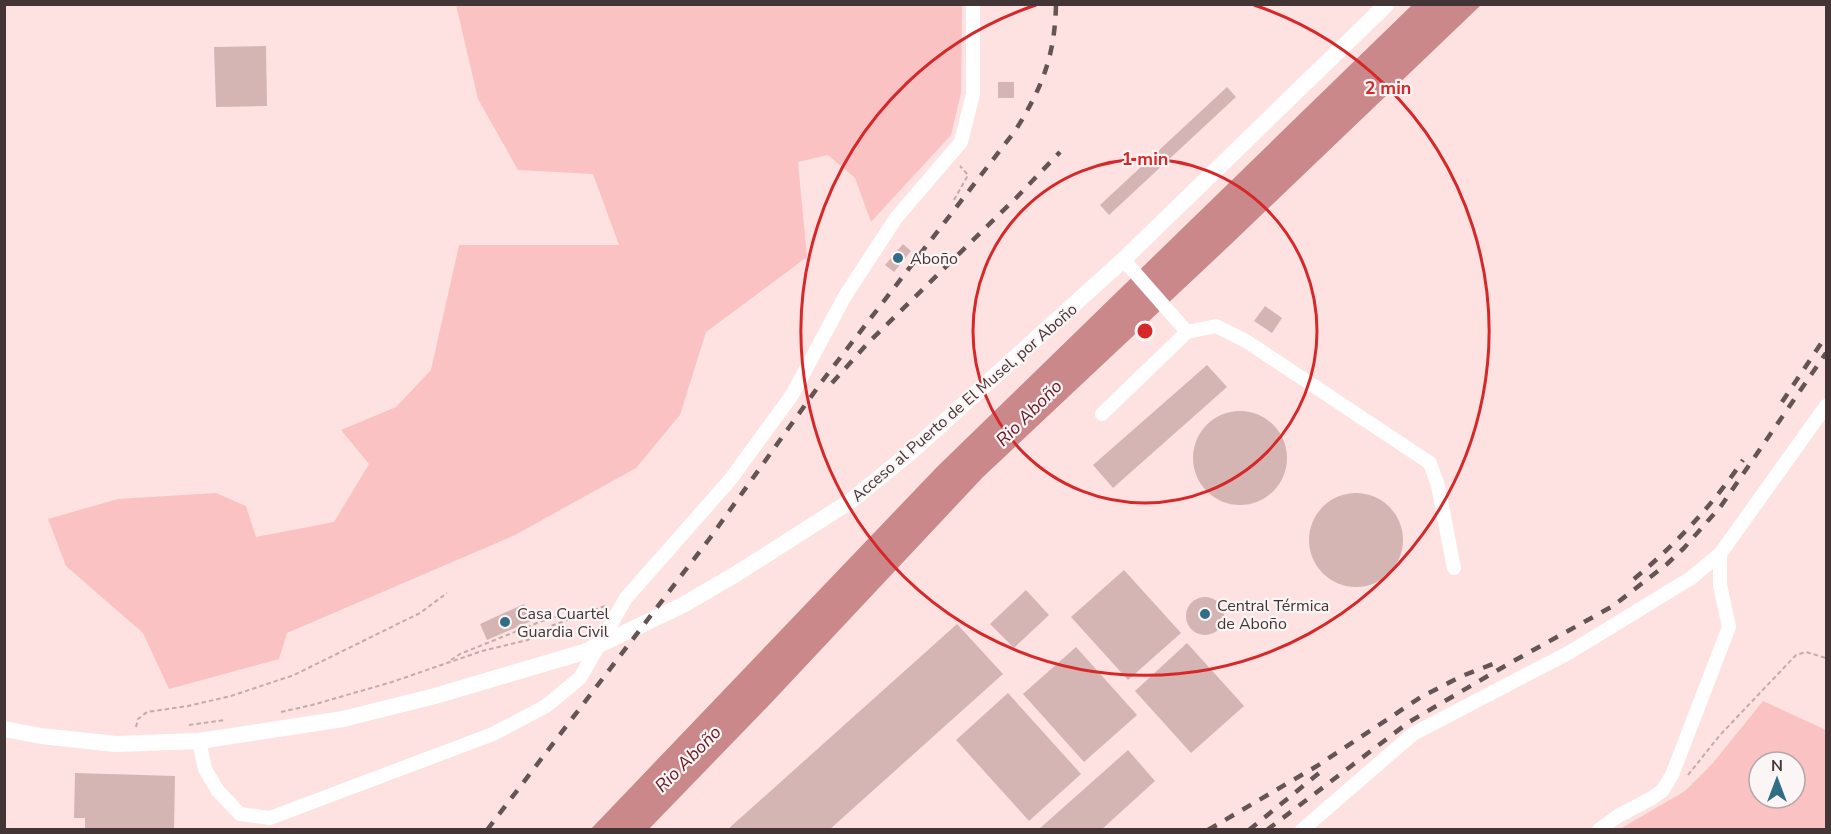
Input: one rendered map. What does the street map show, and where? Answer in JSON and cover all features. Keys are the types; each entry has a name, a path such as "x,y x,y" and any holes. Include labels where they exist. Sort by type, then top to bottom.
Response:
{"street":[{"path":"199,741 205,769 218,791 240,814 270,818 493,734 546,706 579,678 626,598 730,480 792,395 845,296 896,218 961,142 973,94 973,4"},
{"name":"Acceso al Puerto de El Musel, por Aboño","path":"4,729 41,736 131,744 199,741 344,719 435,696 584,652 683,605 746,568 852,500 912,451 1126,264 1388,4"},
{"path":"1126,264 1187,332"},
{"path":"1102,414 1187,332 1216,326 1246,341 1430,464 1438,486 1454,568"},
{"path":"1302,830 1413,734 1570,652 1691,578 1720,554 1827,406"},
{"path":"1599,830 1618,816 1662,791 1670,778 1729,627 1720,585 1720,554"}],"path":[{"path":"949,156 968,175 954,200"},
{"path":"131,744 138,719 147,712 231,696 294,675 420,613 447,593"},
{"path":"274,713 312,705 482,651 528,640 551,626 626,598"},
{"path":"446,663 460,654 552,617 574,617"},
{"path":"1670,778 1684,779 1720,735 1796,655 1806,652 1827,658"},
{"path":"180,726 233,719"}],"shaded area":[{"path":"456,5 962,5 961,93 951,135 871,222 855,178 828,155 798,162 807,257 706,332 680,415 636,468 515,535 287,633 279,659 169,689 143,633 66,566 48,519 118,499 216,493 246,506 256,537 334,522 369,464 341,430 396,407 431,370 459,245 619,245 593,174 518,170 478,99"},
{"path":"1763,701 1826,730 1826,829 1620,829 1685,791 1712,764"}],"water":[{"name":"Rio Aboño","path":"1412,5 1481,5 983,477 649,829 590,830 937,467"}],"building":[{"path":"266,46 267,106 216,107 214,47"},
{"path":"998,82 1014,82 1014,98 998,98"},
{"path":"1227,87 1236,97 1109,215 1100,205"},
{"name":"Aboño","path":"903,244 911,251 894,272 885,265"},
{"path":"1265,306 1282,318 1272,333 1254,321"},
{"path":"1207,365 1227,387 1113,488 1093,465"},
{"path":"1240,411 1258,415 1273,425 1283,440 1287,458 1283,476 1273,491 1258,501 1240,505 1222,501 1207,491 1197,476 1193,458 1197,440 1207,425 1222,415"},
{"path":"1356,493 1374,497 1389,507 1399,522 1403,540 1399,558 1389,573 1374,583 1356,587 1338,583 1323,573 1313,558 1309,540 1313,522 1323,507 1338,497"},
{"path":"1124,570 1181,633 1128,680 1071,617"},
{"path":"1026,590 1049,615 1014,648 990,624"},
{"name":"Central Térmica de Aboño","path":"1205,597 1219,602 1224,616 1219,630 1205,635 1191,630 1186,616 1191,602"},
{"name":"Casa Cuartel Guardia Civil","path":"524,604 531,621 487,640 480,624"},
{"path":"957,624 1003,674 829,830 727,830"},
{"path":"1187,643 1244,706 1191,753 1135,691"},
{"path":"1076,647 1137,715 1084,762 1023,694"},
{"path":"1008,693 1081,774 1029,821 956,740"},
{"path":"1128,750 1155,781 1101,830 1038,830"},
{"path":"75,773 175,776 174,830 85,830 85,818 74,818"}],"railway":[{"path":"487,830 710,538 823,380 1015,131 1040,86 1050,56 1056,4"},
{"path":"832,383 868,343 1060,152"},
{"path":"1782,402 1826,336"},
{"path":"1267,830 1409,722 1613,606 1667,564 1721,506 1826,353"},
{"path":"1634,579 1693,523 1743,460"},
{"path":"1208,830 1317,766 1421,697 1462,676 1498,662"},
{"path":"1249,830 1324,769"}],"place":[{"name":"Aboño","path":"898,258"},
{"name":"Central Térmica de Aboño","path":"1205,614"},
{"name":"Casa Cuartel Guardia Civil","path":"505,622"}]}
